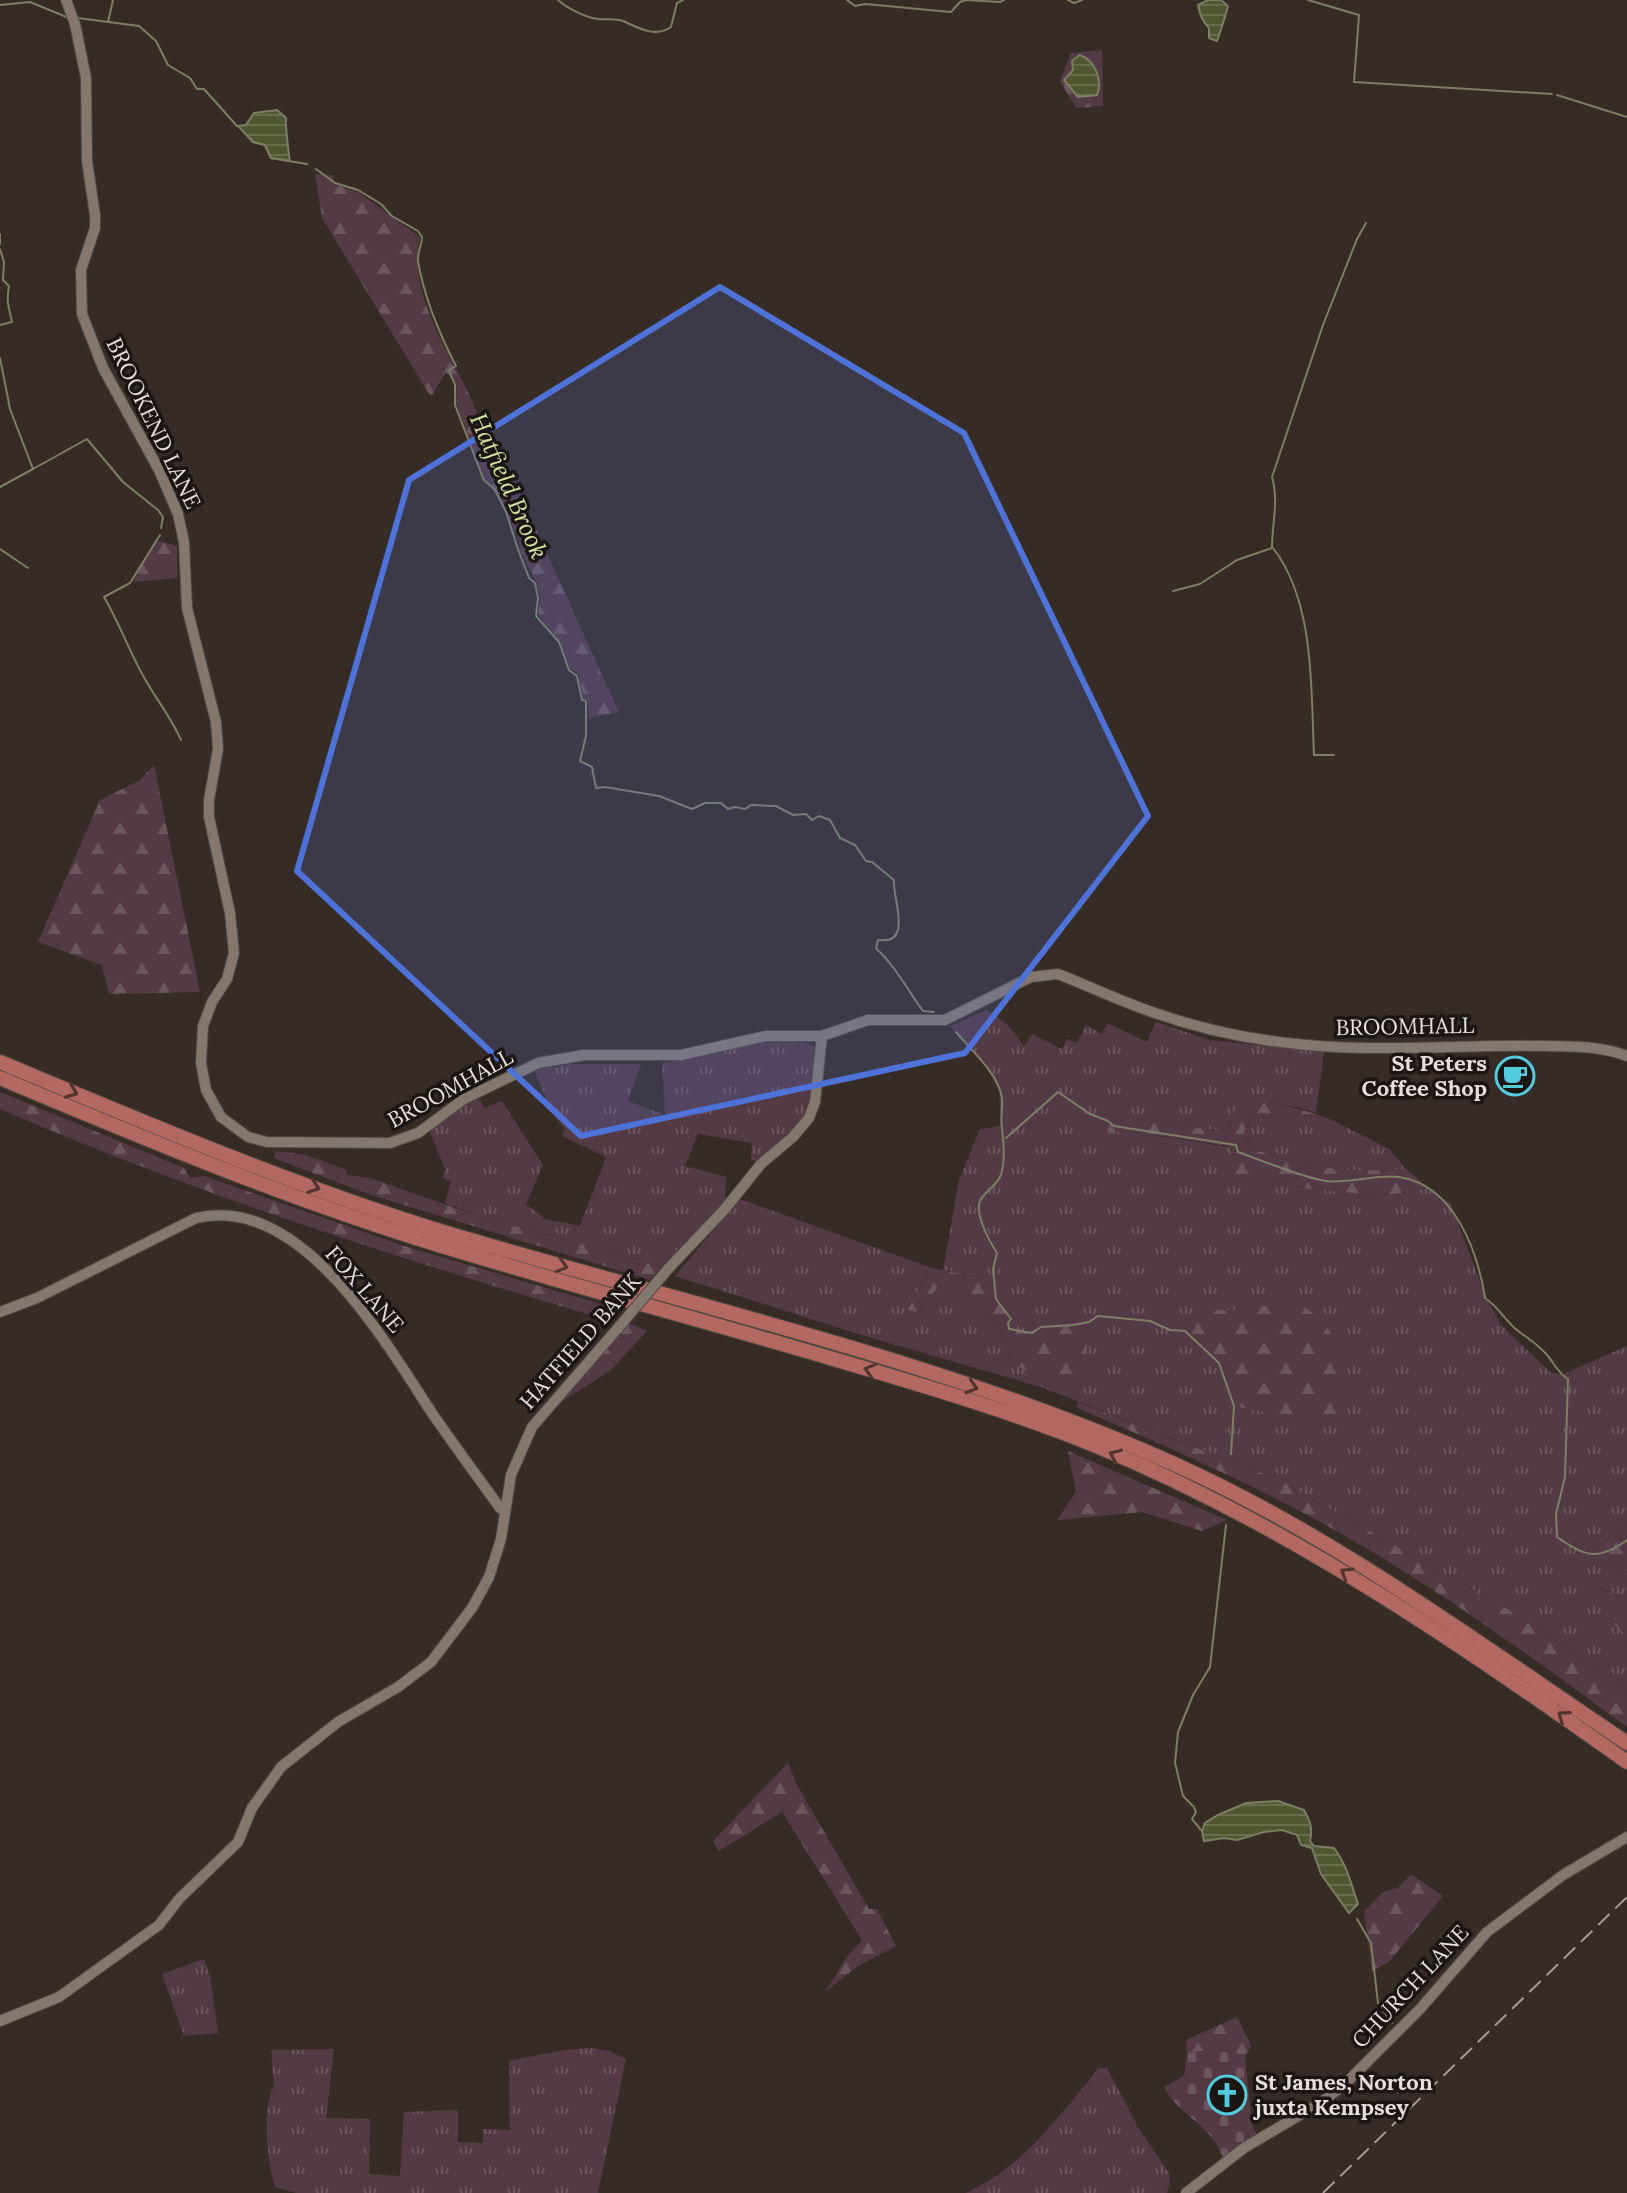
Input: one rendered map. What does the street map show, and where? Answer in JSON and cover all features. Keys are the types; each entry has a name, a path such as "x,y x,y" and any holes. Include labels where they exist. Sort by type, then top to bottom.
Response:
{"highway":[{"path":"0,1062 279,1175 445,1232 917,1369 1035,1407 1101,1433 1175,1464 1351,1558 1627,1743"},
{"path":"0,1078 296,1197 439,1245 920,1384 1099,1447 1258,1522 1313,1552 1517,1683 1627,1762"}],"street":[{"name":"BROOKEND LANE","path":"66,0 75,24 86,78 87,161 95,215 95,228 81,270 82,314 103,368 159,470 178,514 184,542 187,608 216,722 218,749 209,817 230,913 234,953 227,979 212,1002 203,1026 203,1079 213,1104 228,1123 258,1140 285,1144"},
{"name":"BROOMHALL","path":"285,1144 375,1144 403,1140 418,1133 464,1099 538,1063 558,1058 584,1055 670,1056 766,1036 822,1036 868,1020 945,1020 1031,977 1045,974 1058,974 1156,1013 1223,1032 1335,1047 1537,1046 1599,1049 1627,1056"},
{"name":"HATFIELD BANK","path":"0,2021 59,1997 159,1925 179,1899 238,1842 252,1808 281,1767 338,1722 398,1687 431,1662 472,1608 489,1577 498,1552 511,1475 532,1427 761,1164 793,1137 809,1118 815,1102 822,1036"},
{"name":"FOX LANE","path":"0,1312 37,1298 196,1218 211,1214 235,1214 261,1222 302,1249 343,1287 408,1373 454,1445 505,1511"},
{"name":"CHURCH LANE","path":"1186,2193 1244,2148 1304,2114 1344,2085 1420,2009 1487,1932 1563,1875 1627,1837"}],"highlighted area":[{"path":"720,287 964,433 1148,816 965,1053 581,1136 297,871 409,480"}],"green space":[{"path":"1102,50 1103,106 1076,108 1060,81 1071,53"},
{"path":"315,174 333,175 334,184 358,192 420,237 419,275 436,330 472,400 493,458 505,461 619,712 589,718 588,701 583,698 579,675 570,668 561,643 538,615 540,600 537,583 501,500 483,476 456,404 457,387 446,372 431,397 322,218"},
{"path":"155,540 177,546 177,578 133,582"},
{"path":"154,765 200,992 109,994 102,965 38,942 100,800 139,781"},
{"path":"986,1010 1008,1025 1024,1046 1032,1034 1062,1049 1067,1039 1077,1043 1086,1025 1102,1034 1107,1023 1147,1042 1156,1022 1209,1040 1324,1052 1316,1112 1252,1097 1236,1108 1226,1131 1147,1122 1107,1132 1133,1132 1229,1147 1235,1159 1235,1174 1311,1189 1384,1196 1428,1188 1451,1204 1485,1295 1500,1324 1551,1373 1563,1374 1627,1346 1627,1526 1589,1547 1591,1561 1623,1569 1627,1573 1627,1600 1597,1586 1612,1620 1627,1642 1627,1689 1506,1608 1277,1479 1041,1387 675,1276 740,1199 932,1268 906,1309 916,1312 940,1285 980,1299 986,1314 1002,1330 1012,1364 1073,1325 1041,1327 1032,1333 1009,1329 1002,1304 996,1299 995,1281 943,1270 959,1180 980,1129 1001,1126 999,1089 986,1067 950,1026"},
{"path":"772,1041 808,1043 815,1047 809,1109 801,1124 759,1161 751,1160 752,1143 698,1134 685,1166 726,1177 725,1201 662,1266 481,1217 445,1203 451,1181 443,1178 445,1169 429,1130 477,1096 484,1108 502,1101 543,1165 526,1204 545,1219 580,1226 606,1157 562,1136 565,1129 554,1116 534,1070 572,1064 641,1064 628,1101 665,1115 662,1063"},
{"path":"0,1092 184,1168 190,1178 204,1176 404,1246 614,1308 608,1320 301,1224 149,1169 0,1109"},
{"path":"1252,1096 1323,1116 1253,1113 1244,1132 1253,1149 1328,1168 1406,1169 1428,1188 1384,1196 1311,1189 1234,1174 1235,1159 1229,1146 1133,1132 1107,1133 1112,1118 1226,1131 1236,1108"},
{"path":"1253,1113 1323,1116 1389,1149 1406,1169 1328,1168 1253,1149 1244,1132"},
{"path":"275,1151 306,1155 347,1170 347,1175 370,1178 481,1217 662,1266 650,1280 371,1195 274,1158"},
{"path":"932,1268 996,1281 996,1299 1011,1319 1008,1323 1010,1329 1032,1333 1041,1327 1089,1322 1084,1382 1039,1375 1012,1364 1002,1330 986,1314 979,1299 940,1285 916,1312 906,1309"},
{"path":"1295,1303 1323,1322 1332,1335 1343,1365 1346,1416 1327,1425 1234,1406 1219,1364 1185,1331 1170,1330 1157,1321 1204,1312"},
{"path":"628,1323 647,1331 611,1370 561,1402 558,1400"},
{"path":"1078,1402 1277,1479 1506,1608 1627,1689 1627,1727 1486,1626 1378,1555 1243,1482 1077,1408"},
{"path":"1068,1451 1227,1520 1202,1531 1142,1512 1057,1520 1076,1492"},
{"path":"1627,1526 1627,1573 1623,1569 1591,1561 1589,1547"},
{"path":"1595,1586 1627,1600 1627,1642 1612,1620"},
{"path":"788,1763 797,1785 869,1909 877,1909 896,1946 858,1966 826,1991 847,1957 862,1940 782,1812 719,1851 713,1841"},
{"path":"1411,1874 1443,1896 1389,1962 1372,1971 1364,1912 1383,1892 1398,1888"},
{"path":"204,1959 210,1976 218,2033 184,2036 162,1974"},
{"path":"1237,2017 1251,2046 1245,2056 1221,2049 1187,2053 1186,2040"},
{"path":"591,2048 609,2051 626,2059 598,2193 297,2193 275,2187 267,2136 268,2107 274,2087 271,2050 334,2049 326,2118 370,2119 369,2174 400,2176 404,2112 458,2110 458,2142 483,2143 483,2129 510,2130 509,2061"},
{"path":"1221,2049 1245,2056 1252,2125 1257,2135 1223,2158 1210,2136 1178,2106 1164,2087 1184,2076 1187,2053"},
{"path":"1099,2068 1107,2068 1138,2127 1169,2173 1167,2193 966,2193 1023,2155"}],"shaded area":[{"path":"1208,0 1221,0 1228,6 1217,41 1209,38 1209,28 1198,5"},
{"path":"1080,55 1090,62 1096,72 1099,83 1097,95 1078,97 1064,80 1073,70 1072,61"},
{"path":"277,110 286,118 290,161 271,158 265,145 253,142 238,126 246,125 254,113"},
{"path":"1278,1801 1304,1810 1310,1825 1310,1841 1314,1846 1334,1848 1338,1854 1358,1904 1349,1913 1321,1874 1312,1848 1301,1845 1297,1835 1282,1830 1237,1840 1204,1841 1202,1831 1205,1823 1218,1815 1246,1803"}],"waterway":[{"path":"108,22 113,0"},
{"path":"558,0 588,17 620,20 653,32 671,27 677,3 683,0"},
{"path":"847,0 855,6 865,4 951,12 966,0 1004,0"},
{"path":"1068,0 1074,3 1082,0"},
{"path":"1308,0 1359,15 1354,82 1552,94"},
{"name":"Hatfield Brook","path":"0,5 30,2 69,18"},
{"name":"Hatfield Brook","path":"78,18 139,26 156,41 168,65 190,78 197,89 204,89 237,126"},
{"path":"1557,95 1627,117"},
{"name":"Hatfield Brook","path":"248,136 253,142 265,145 271,158 307,164"},
{"name":"Hatfield Brook","path":"316,169 335,183 358,190 381,204 392,216 418,231 422,237 418,258 424,288 456,366 449,370 455,385 455,405 484,480 495,490 506,512 529,578 535,583 538,598 536,616 559,642 569,670 577,676 582,700 586,701 586,736 580,761 592,767 596,788 659,796 692,809 705,803 721,803 728,809 745,809 751,805 776,806 793,815 806,814 812,820 819,816 830,820 840,838 855,845 866,861 872,862 894,880 898,928 889,940 878,940 876,948 923,1011 934,1012"},
{"path":"1173,591 1200,584 1237,560 1272,548 1275,503 1272,477 1323,325 1366,223"},
{"name":"Hatfield Brook","path":"0,234 0,244"},
{"name":"Hatfield Brook","path":"0,249 4,262 3,280 9,286 12,322 0,325"},
{"name":"Hatfield Brook","path":"0,358 10,409 33,469 0,487"},
{"path":"33,469 87,439 123,482 158,510 163,517 161,528"},
{"path":"160,535 130,583 104,597 145,679 181,740"},
{"path":"1273,548 1287,570 1304,620 1311,675 1314,755 1334,755"},
{"path":"0,549 28,568"},
{"name":"Hatfield Brook","path":"956,1032 990,1071 1002,1098 1002,1171 980,1201 979,1213 997,1253 993,1269 996,1299 1011,1319 1009,1329 1032,1333 1041,1327 1089,1322 1098,1316 1150,1321 1170,1330 1185,1331 1219,1363 1234,1406 1231,1454"},
{"path":"1006,1138 1058,1092 1114,1126 1236,1145 1238,1152 1317,1179 1335,1182 1399,1177 1435,1193 1449,1207 1469,1242 1485,1298 1544,1351 1568,1379 1565,1477 1556,1514 1557,1537 1576,1549 1592,1554 1608,1551 1627,1540"},
{"name":"Hatfield Brook","path":"1201,1830 1192,1819 1196,1812 1194,1807 1183,1796 1175,1763 1178,1732 1193,1695 1210,1667 1226,1525"},
{"path":"1357,1919 1371,1943 1378,2003 1392,2023"}],"railway":[{"path":"1323,2193 1627,1897"}],"place":[{"name":"St Peters Coffee Shop","path":"1515,1076"},
{"name":"St James, Norton juxta Kempsey","path":"1227,2095"}]}
